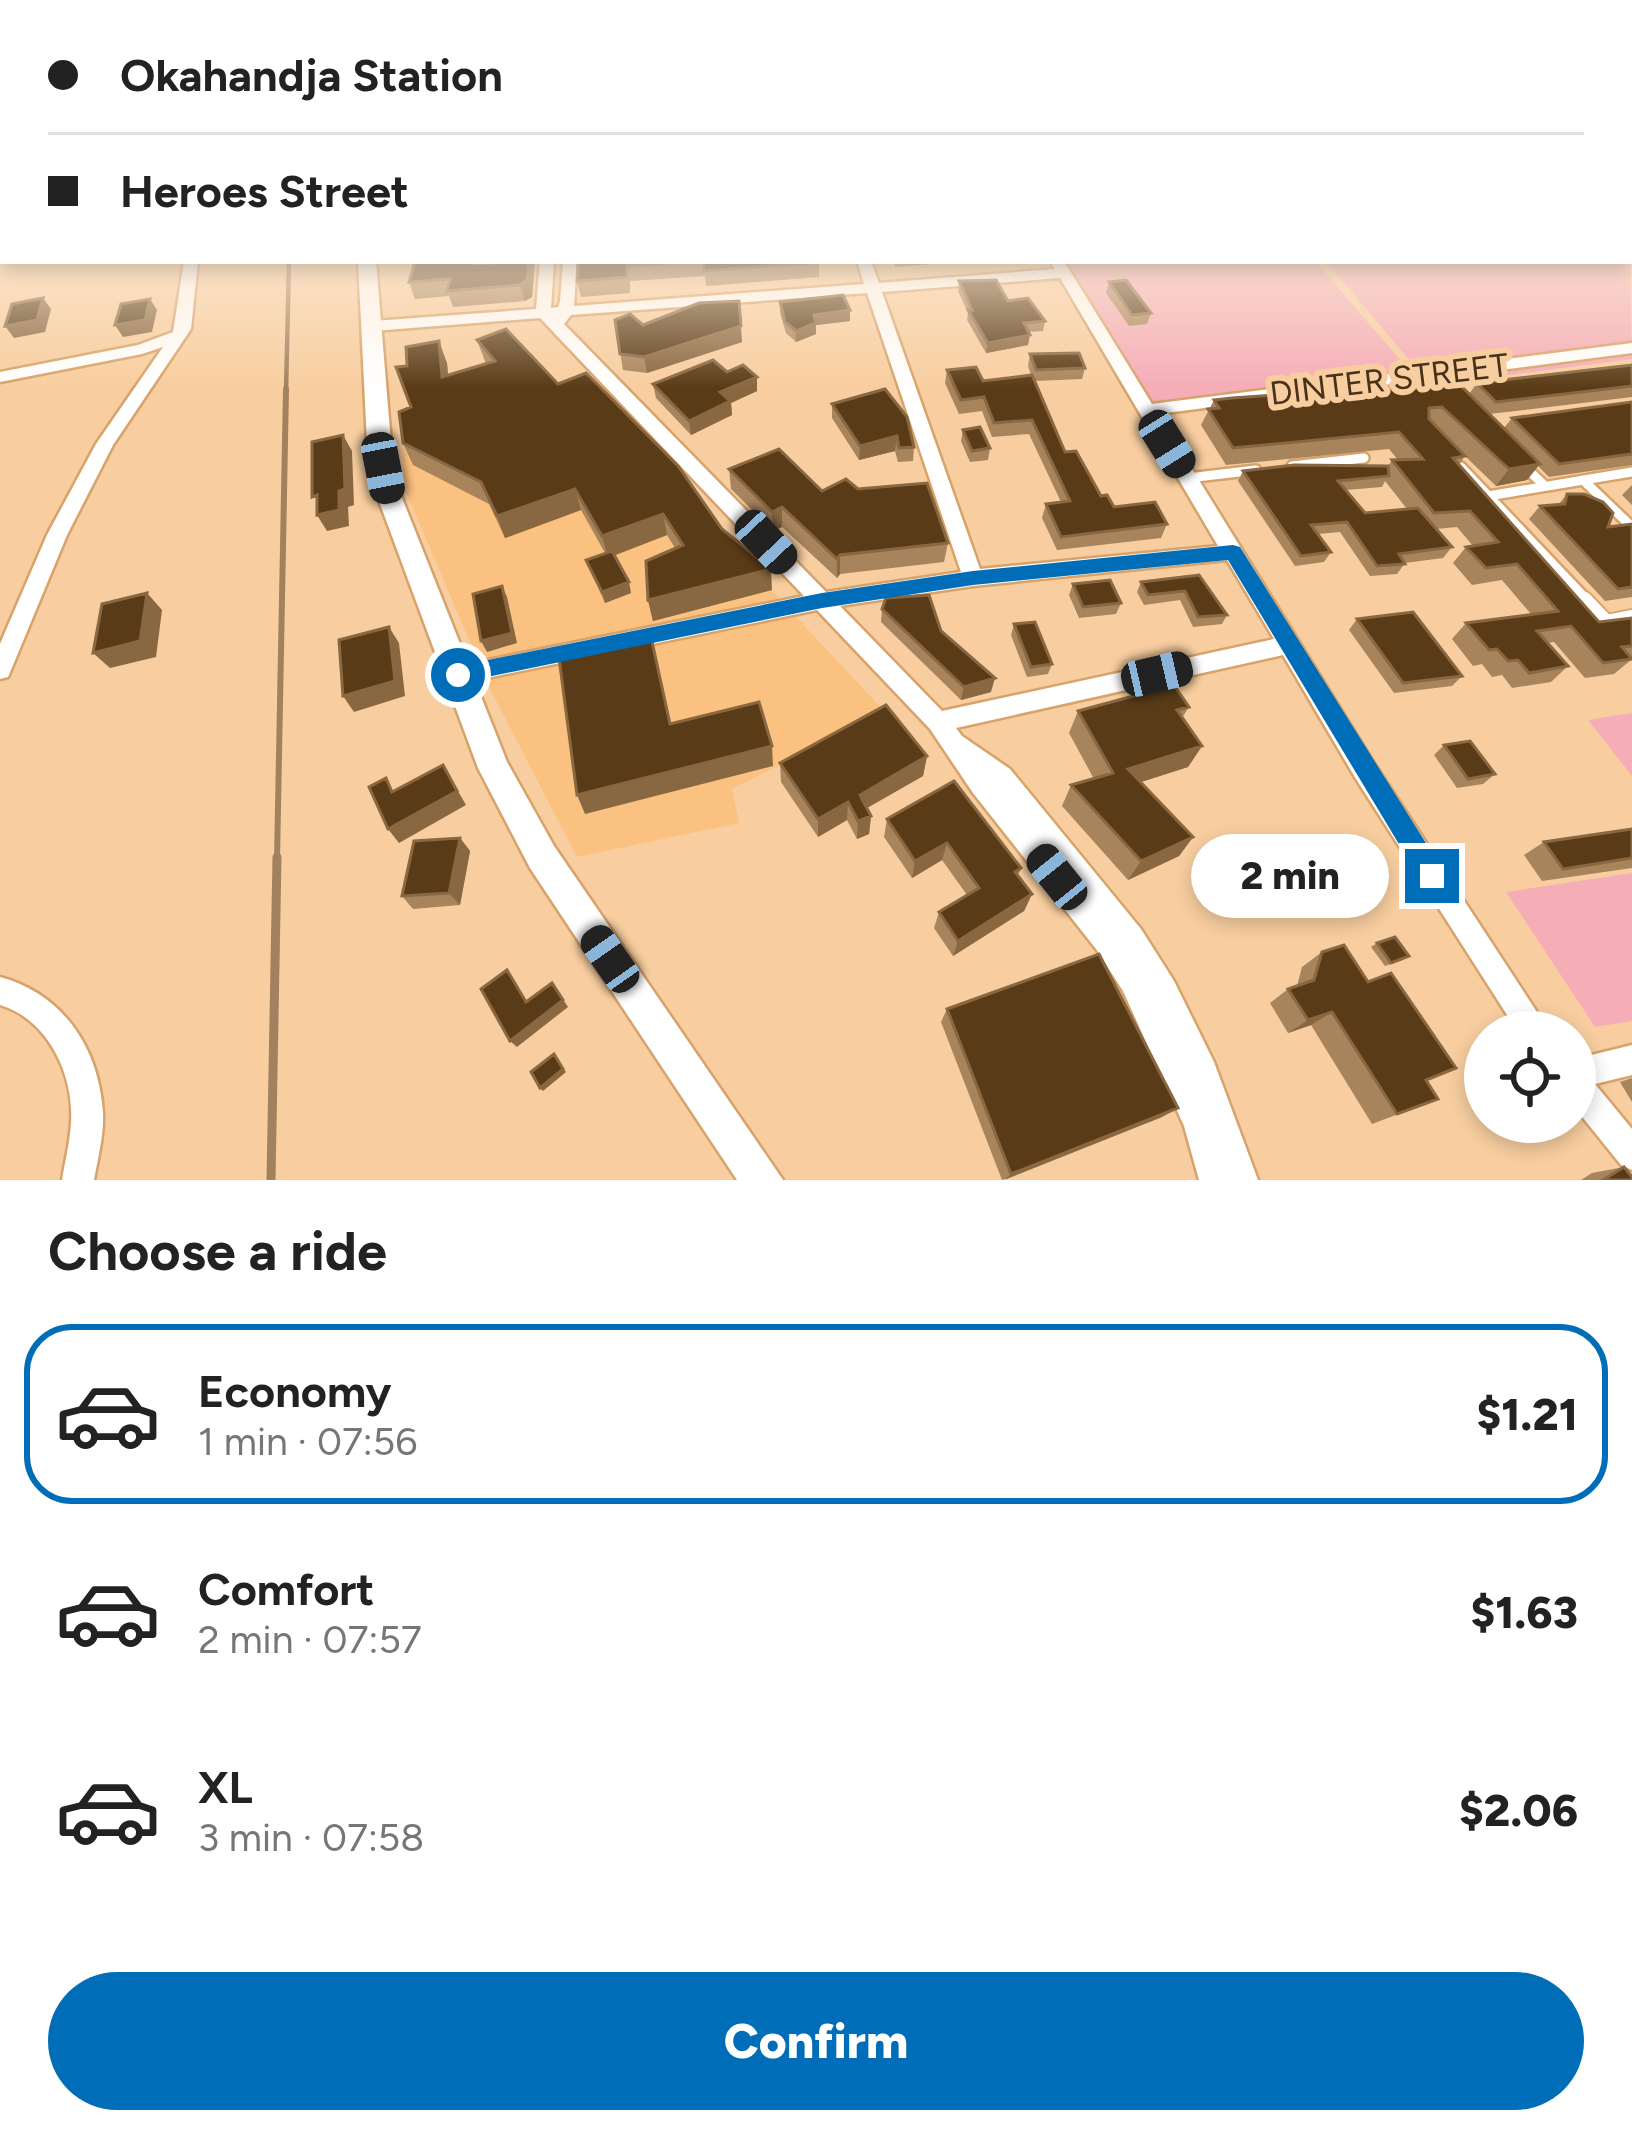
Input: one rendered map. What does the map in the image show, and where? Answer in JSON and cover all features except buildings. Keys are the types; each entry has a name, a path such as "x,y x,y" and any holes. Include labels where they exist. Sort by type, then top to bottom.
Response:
{"main road":[{"path":"369,278 379,443 388,493 494,768 542,857 762,1180"}],"street":[{"path":"0,670 57,535 106,444 186,322 190,278"},
{"path":"550,278 556,316 946,732 1001,777 1131,939 1164,992 1203,1073 1242,1180"},
{"path":"556,316 566,278"},
{"path":"869,278 973,578"},
{"path":"374,326 556,316 961,278"},
{"path":"1068,278 1289,645 1522,1011"},
{"path":"0,377 142,349 176,336"},
{"name":"DINTER STREET","path":"1146,410 1632,347"},
{"path":"458,675 822,601 973,578 1233,552"},
{"path":"946,732 1289,645"},
{"path":"946,732 982,785 1106,939 1133,981 1199,1124 1215,1180"},
{"path":"0,991 17,994 63,1033 87,1106 78,1180"},
{"path":"1596,1069 1632,1060"},
{"path":"1596,1110 1632,1154"}],"lane":[{"path":"1434,374 1450,390"},
{"path":"1514,455 1545,486"},
{"path":"1188,478 1364,458"},
{"path":"1457,463 1607,620 1632,616"},
{"path":"1488,496 1632,472"},
{"path":"1582,480 1632,527"}],"shaded area":[{"path":"1067,278 1330,278 1414,376 1146,410"},
{"path":"1340,278 1630,278 1632,359 1430,385"},
{"path":"509,397 768,587 885,712 732,789 739,823 577,857 490,689 403,485 402,436"},
{"path":"1632,713 1632,776 1588,720"},
{"path":"1632,873 1632,1021 1596,1027 1596,1011 1584,1011 1506,892"}],"railway":[{"path":"286,392 289,278"},
{"path":"277,860 286,389"},
{"path":"271,1180 277,857"}],"route":[{"path":"458,675 822,601 973,578 1233,552 1432,876"}]}
